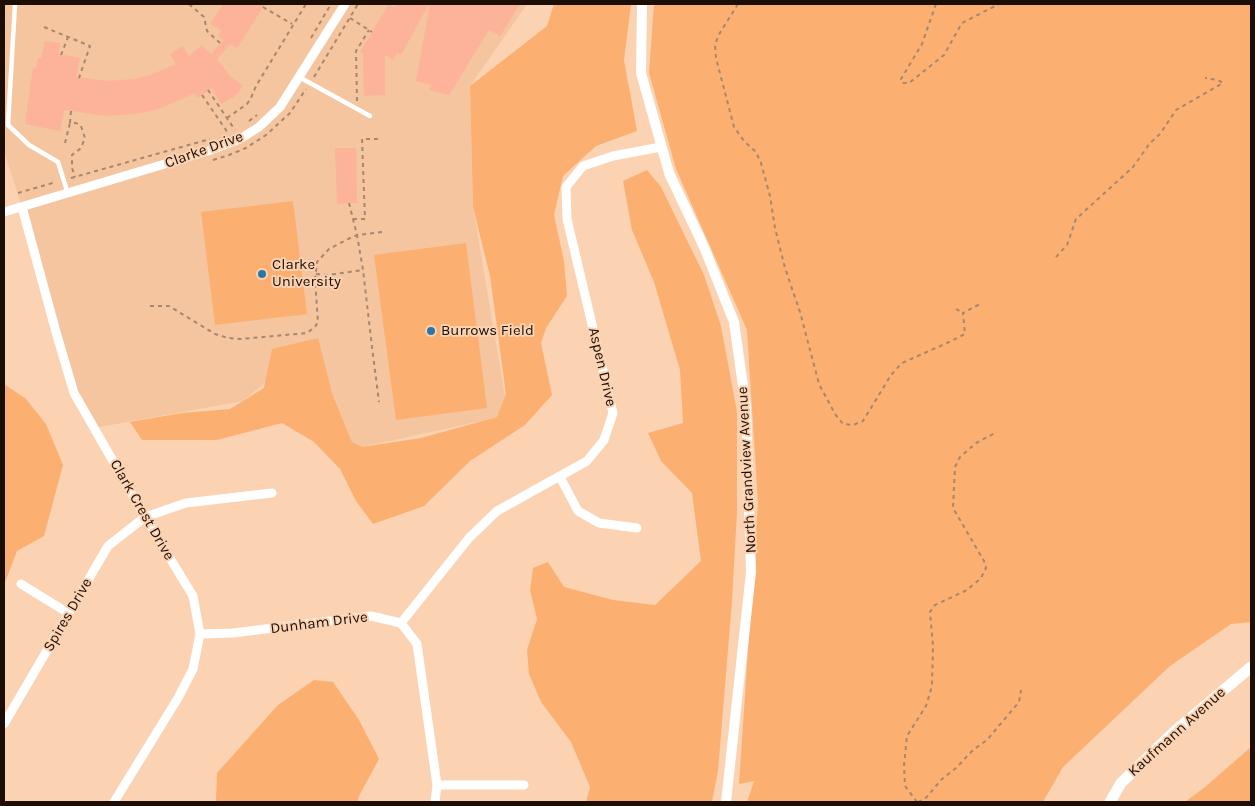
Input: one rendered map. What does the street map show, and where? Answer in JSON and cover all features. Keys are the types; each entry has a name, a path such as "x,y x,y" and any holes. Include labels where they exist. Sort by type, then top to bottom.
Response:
{"main road":[{"name":"Kaufmann Avenue","path":"1110,802 1121,783 1168,737 1251,667"}],"street":[{"name":"Clarke Drive","path":"4,212 208,152 240,139 259,127 280,107 345,4"},
{"name":"North Grandview Avenue","path":"642,4 641,73 669,173 704,247 734,322 746,408 751,572 726,802"},
{"name":"Aspen Drive","path":"401,623 469,538 497,511 587,461 604,440 612,413 567,218 566,187 583,166 613,156 662,147"},
{"name":"Clark Crest Drive","path":"22,207 74,393 193,596 200,634 193,669 178,698 114,802"},
{"path":"560,477 578,511 599,523 637,528"},
{"name":"Spires Drive","path":"4,724 108,546 145,517 186,503 272,493"},
{"path":"21,584 68,613"},
{"name":"Dunham Drive","path":"200,634 233,634 371,616 401,623"},
{"path":"401,623 417,644 437,785 435,802"},
{"path":"437,785 524,785"}],"lane":[{"path":"16,4 8,124 29,146 58,162 68,194"},
{"path":"298,77 370,116"}],"path":[{"path":"189,4 204,17 207,32 220,43"},
{"path":"227,118 247,104 292,24 306,4"},
{"path":"311,38 331,5 327,4"},
{"path":"212,161 230,156 266,136 290,113 310,84 358,4"},
{"path":"738,4 718,36 715,46 716,58 734,127 744,141 756,152 761,163 785,268 800,312 819,384 835,414 843,424 853,425 863,422 891,375 902,363 947,344 965,334 962,313 956,309"},
{"path":"936,4 922,44 901,79 902,83 910,83 944,54 962,23 999,4"},
{"path":"263,6 292,24"},
{"path":"350,18 372,32"},
{"path":"44,27 90,46 79,78"},
{"path":"358,109 356,51 369,30"},
{"path":"61,55 68,37"},
{"path":"1056,256 1067,245 1076,219 1133,167 1160,134 1176,110 1223,83 1218,80 1205,78"},
{"path":"208,90 235,130"},
{"path":"202,95 228,133"},
{"path":"65,143 71,111"},
{"path":"247,123 258,114"},
{"path":"70,123 76,123 81,126 85,138 81,148 72,154 72,168 75,177"},
{"path":"222,135 241,126"},
{"path":"18,193 217,137"},
{"path":"353,219 365,219 362,139 380,139"},
{"path":"349,203 363,270 379,402"},
{"path":"150,306 169,306 215,334 228,338 241,339 307,333 318,322 314,280 317,262 329,249 357,235 383,232"},
{"path":"316,274 328,275 363,270"},
{"path":"962,313 980,304"},
{"path":"997,432 976,443 960,457 956,467 954,508 984,561 986,568 973,585 965,591 935,605 930,612 933,646 932,686 926,706 907,736 904,766 905,786 918,802 925,799 942,779 956,768 973,750 987,740 1018,702 1021,690"}],"shaded area":[{"name":"Clarke University","path":"4,4 527,4 470,86 473,207 508,415 362,447 352,442 332,393 317,338 243,401 94,428 74,393 22,207 4,151"},
{"path":"554,4 631,4 624,60 637,131 596,146 563,176 554,215 564,261 567,296 546,328 541,343 552,395 525,425 470,461 424,506 373,524 356,501 340,469 314,442 282,423 217,440 142,440 130,422 182,413 230,409 264,388 272,349 318,338 332,393 352,442 362,447 421,438 497,417 506,394 490,276 473,207 470,86 547,26"},
{"path":"654,4 1251,4 1251,622 1231,624 1170,666 1063,767 1043,802 747,802 754,781 739,784 758,503 747,330 676,169 649,73"},
{"path":"647,170 661,187 704,275 721,326 737,412 737,512 732,601 718,771 712,802 586,802 590,787 571,742 541,702 529,674 527,650 537,619 530,590 533,568 548,562 564,587 613,600 655,605 701,561 692,493 661,461 648,433 683,423 680,370 654,282 632,230 623,181"},
{"path":"293,201 307,314 215,325 201,212"},
{"name":"Burrows Field","path":"466,243 487,408 396,420 374,255"},
{"path":"4,384 26,399 46,424 63,465 44,536 17,551 4,585"},
{"path":"314,680 333,682 359,720 379,759 359,796 358,802 216,802 217,773 278,705"},
{"path":"1251,747 1251,802 1185,802 1205,787"}],"building":[{"path":"223,4 265,4 237,48 230,44 217,59 230,76 243,85 234,97 221,104 212,88 198,98 195,93 161,108 142,113 107,116 64,110 60,131 25,124 33,67 36,68 38,58 41,58 45,41 60,43 59,54 80,58 76,77 107,81 134,79 150,75 176,64 170,54 182,46 189,56 202,45 211,54 224,40 218,36 221,30 210,24"},
{"path":"389,4 393,7 400,4 429,4 401,55 397,53 393,60 385,55 385,95 364,96 363,53 360,52"},
{"path":"430,4 520,4 500,36 489,30 449,95 429,90 431,85 416,81"},
{"path":"335,148 356,148 357,203 337,204"}],"place":[{"name":"Clarke University","path":"262,274"},
{"name":"Burrows Field","path":"431,331"}]}
